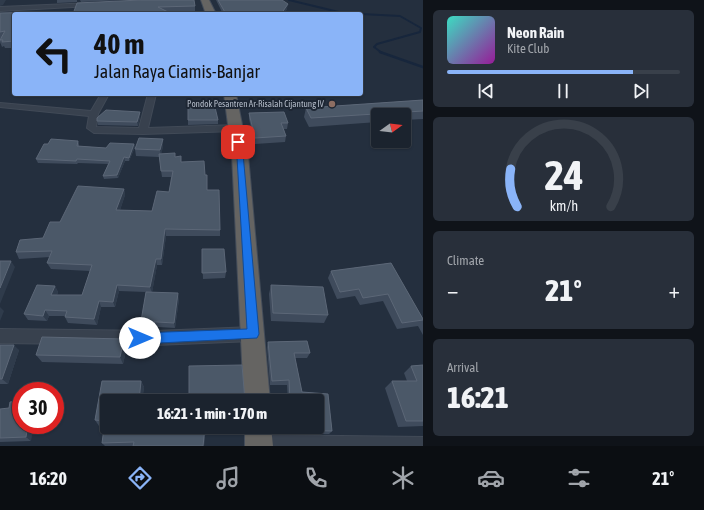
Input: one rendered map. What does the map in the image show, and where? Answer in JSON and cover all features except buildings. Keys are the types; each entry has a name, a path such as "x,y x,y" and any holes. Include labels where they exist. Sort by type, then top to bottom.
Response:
{"highway":[{"path":"205,0 210,12"},
{"path":"230,96 237,128 257,394"}],"street":[{"path":"0,9 8,0"},
{"path":"0,9 98,4"},
{"path":"104,96 94,114 91,128 94,130 143,131 237,128"},
{"path":"143,131 152,96"},
{"path":"0,105 94,114"},
{"path":"0,336 155,338 253,334"},
{"path":"259,439 423,445"}],"waterway":[{"path":"289,0 339,12"},
{"path":"363,14 400,16 421,28 420,32 377,44 374,47 381,52"},
{"path":"381,52 423,67"}],"place":[{"name":"Pondok Pesantren Ar-Risalah Cijantung IV","path":"332,104"}],"route":[{"path":"140,338 218,337 253,334 238,142"}]}
